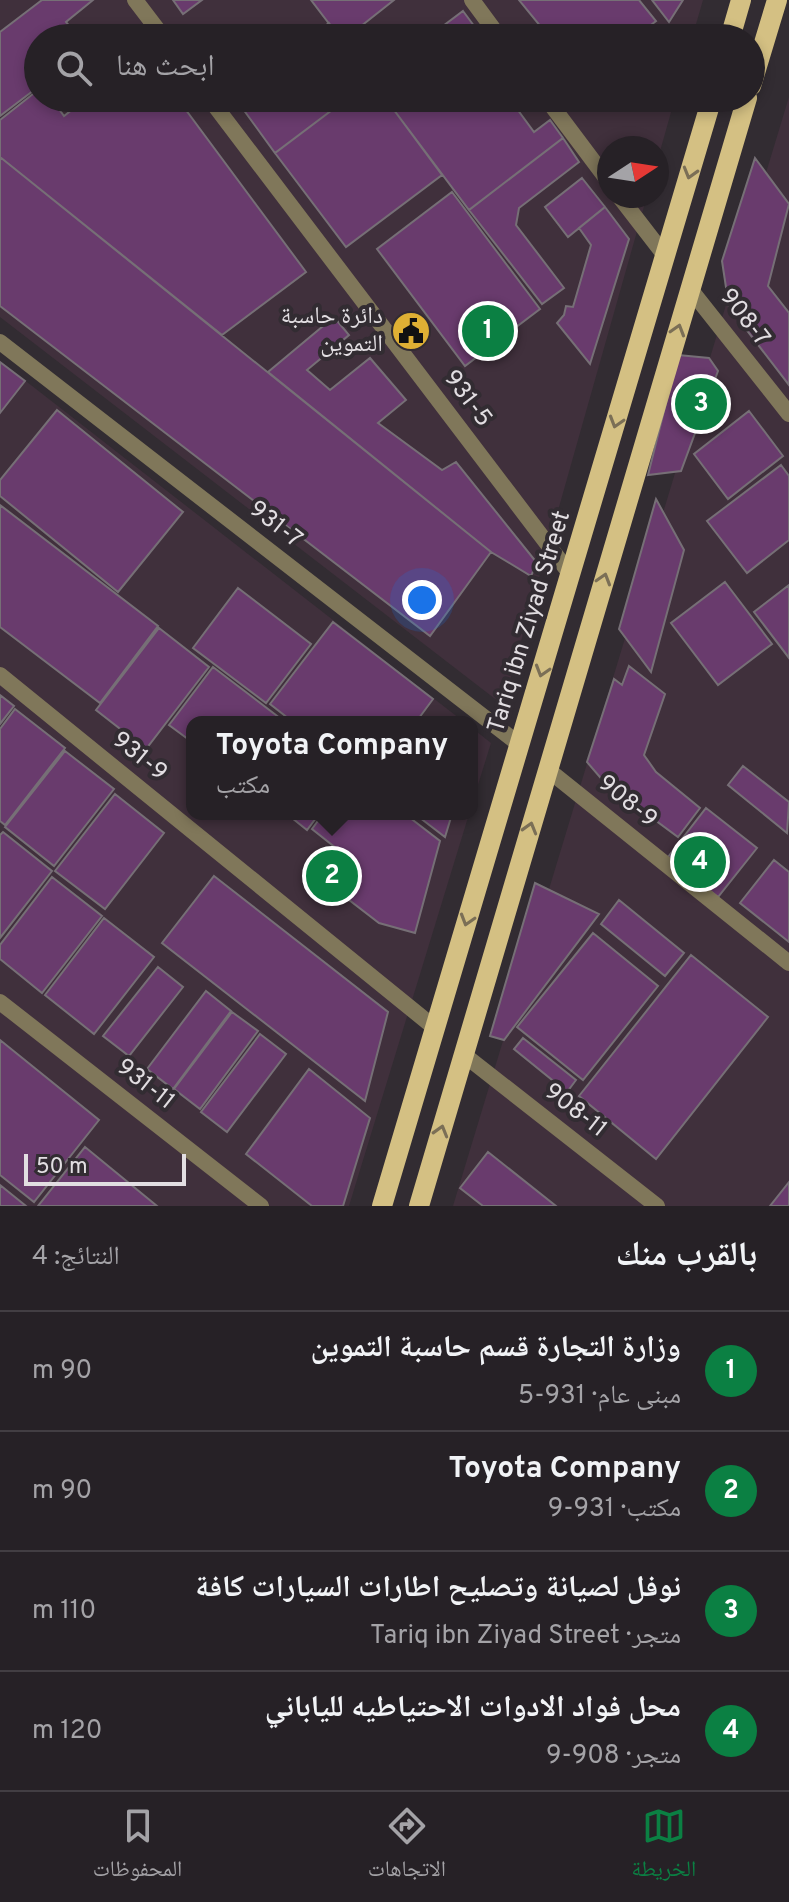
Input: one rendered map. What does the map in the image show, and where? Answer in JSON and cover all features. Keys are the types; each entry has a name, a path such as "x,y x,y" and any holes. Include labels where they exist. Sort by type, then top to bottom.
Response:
{"main road":[{"path":"734,24 741,0"},
{"path":"765,40 777,0"},
{"name":"Tariq ibn Ziyad Street","path":"382,1206 708,112"},
{"path":"419,1206 743,112"}],"street":[{"path":"135,0 153,24"},
{"path":"472,0 490,24"},
{"name":"931-5","path":"220,112 571,575"},
{"path":"556,112 597,166"},
{"path":"628,208 666,257"},
{"name":"908-7","path":"690,289 789,414"},
{"name":"931-7","path":"0,342 520,745"},
{"name":"931-9","path":"0,675 435,1028"},
{"name":"908-9","path":"547,769 789,963"},
{"name":"931-11","path":"0,1002 261,1206"},
{"name":"908-11","path":"463,1054 657,1206"}],"shaded area":[{"path":"0,0 703,0 696,24 24,24 24,112 671,112 664,136 597,136 597,208 644,208 503,705 0,317"},
{"path":"789,97 789,1206 453,1206"},
{"path":"0,361 456,716 186,716 186,820 467,820 349,1206 0,1206"},
{"path":"478,733 491,743 478,785"}],"building":[{"path":"42,0 93,0 66,22 68,24 24,24 24,98 0,116 0,32"},
{"path":"173,0 202,0 183,14"},
{"path":"311,0 394,0 364,24 329,24"},
{"path":"519,0 639,0 656,21 652,24 539,24"},
{"path":"652,0 683,0 669,22"},
{"path":"463,11 473,24 446,24"},
{"path":"24,101 24,112 61,112 64,116 69,112 187,112 306,272 222,335 0,157 0,120"},
{"path":"245,112 329,112 275,153"},
{"path":"329,112 395,112 442,175 346,247 275,153"},
{"path":"396,112 519,112 534,132 550,120 563,138 469,210"},
{"path":"563,138 579,162 519,208 516,225 564,288 542,304 469,210"},
{"path":"0,157 491,552 430,636 0,306"},
{"path":"755,158 789,204 768,286 789,313 789,385 729,307 722,261"},
{"path":"582,178 597,197 597,208 604,208 568,237 545,207"},
{"path":"452,192 540,309 465,366 377,249"},
{"path":"606,208 629,239 590,364 557,323 564,315 566,306 573,307 591,245 579,228"},
{"path":"334,317 349,335 307,370 330,390 370,358 406,400 378,423 442,470 456,462 537,563 531,576 491,552 268,372"},
{"path":"678,355 709,358 718,371 681,471 648,475"},
{"path":"0,362 25,381 0,413"},
{"path":"57,410 183,512 118,592 0,496 0,480"},
{"path":"749,411 783,456 728,499 694,454"},
{"path":"781,465 789,476 789,540 747,573 707,521"},
{"path":"656,499 684,550 651,672 619,629"},
{"path":"0,505 158,626 100,703 0,627"},
{"path":"725,582 772,644 718,685 671,623"},
{"path":"789,585 789,658 754,612"},
{"path":"238,588 311,644 266,703 193,648"},
{"path":"333,622 433,699 420,716 285,716 270,704"},
{"path":"159,628 209,667 146,749 96,710"},
{"path":"629,666 665,694 644,755 656,772 700,808 678,837 605,783 587,762 614,679 622,685"},
{"path":"213,667 277,716 186,716 186,738 169,725"},
{"path":"0,695 14,706 0,724"},
{"path":"15,709 65,748 5,825 0,821 0,729"},
{"path":"65,751 114,789 54,866 5,827"},
{"path":"743,766 789,802 787,833 728,785"},
{"path":"115,794 164,833 105,909 55,871"},
{"path":"706,808 757,848 718,897 668,857"},
{"path":"294,820 314,820 307,830"},
{"path":"319,820 413,820 440,841 415,933 379,923 331,886 351,860 312,829"},
{"path":"423,820 450,820 445,837"},
{"path":"3,832 52,871 0,938 0,835"},
{"path":"774,860 789,872 789,942 740,903"},
{"path":"214,876 388,1012 365,1101 162,943"},
{"path":"52,877 102,916 42,993 0,959 0,945"},
{"path":"535,883 599,914 504,1040 490,1036"},
{"path":"619,900 684,953 665,976 601,924"},
{"path":"104,918 154,957 94,1034 45,995"},
{"path":"593,933 658,986 583,1080 517,1027"},
{"path":"691,955 768,1017 656,1159 579,1096"},
{"path":"158,967 183,987 129,1056 103,1036"},
{"path":"206,991 231,1011 173,1089 147,1069"},
{"path":"232,1012 258,1031 200,1109 174,1089"},
{"path":"260,1034 286,1054 227,1132 201,1112"},
{"path":"523,1038 576,1080 567,1092 514,1049"},
{"path":"0,1040 99,1120 34,1202 0,1175"},
{"path":"309,1069 370,1118 343,1206 312,1206 246,1154"},
{"path":"85,1147 157,1206 38,1206"},
{"path":"488,1152 556,1206 483,1206 460,1188"},
{"path":"789,1182 789,1206 770,1206"},
{"path":"0,1185 26,1206 0,1206"}],"place":[{"name":"دائرة حاسبة التموين","path":"411,331"},
{"name":"وزارة التجارة قسم حاسبة التموين","path":"488,331"},
{"name":"نوفل لصيانة وتصليح اطارات السيارات كافة","path":"701,404"},
{"name":"محل فواد الادوات الاحتياطيه للياباني","path":"700,862"},
{"name":"Toyota Company","path":"332,876"}]}
